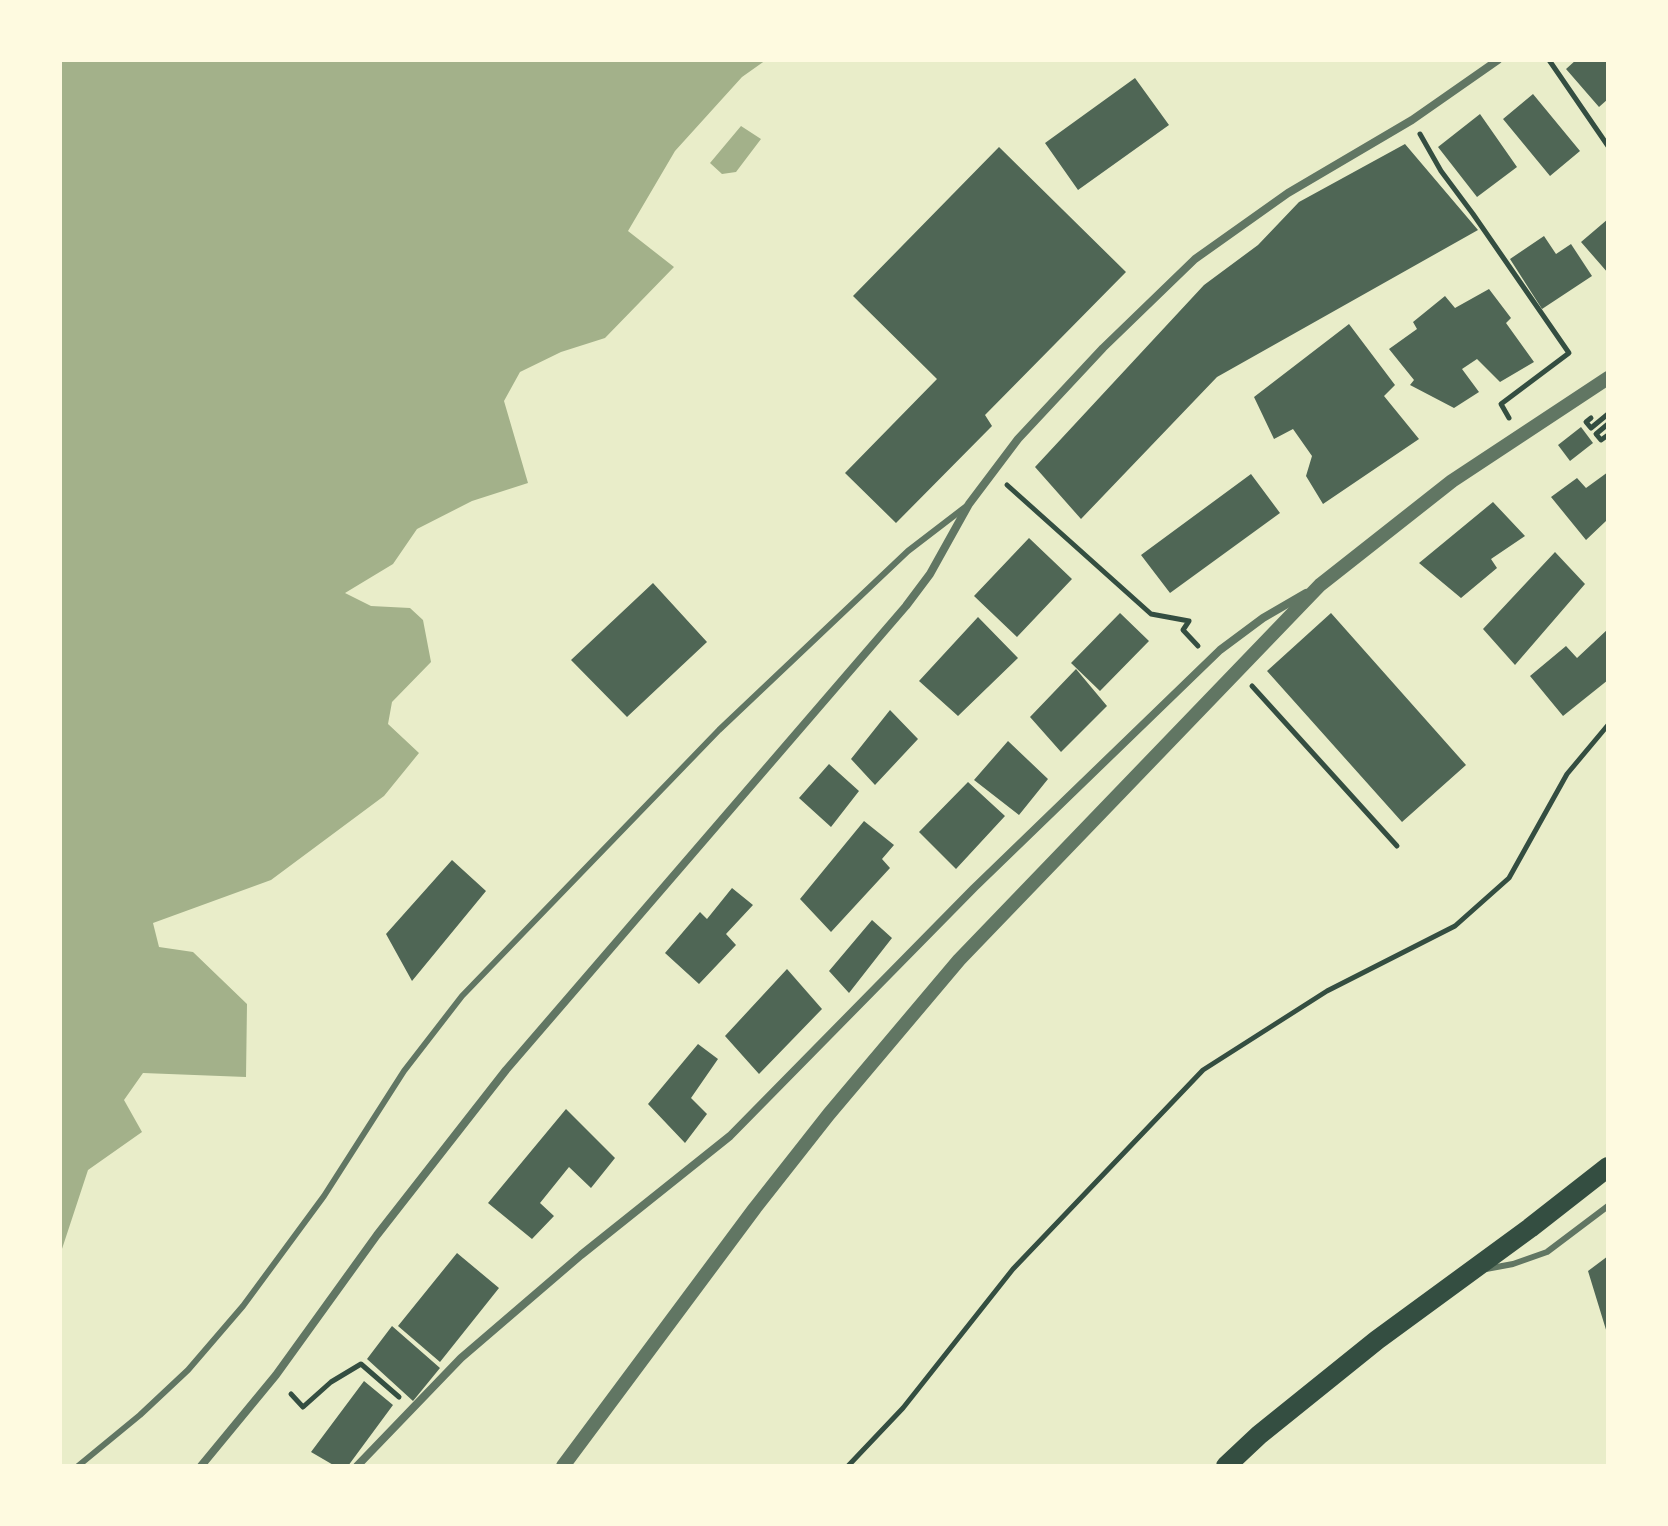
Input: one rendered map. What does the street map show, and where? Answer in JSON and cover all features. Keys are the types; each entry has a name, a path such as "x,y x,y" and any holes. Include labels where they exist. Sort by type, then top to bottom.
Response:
{"main road":[{"path":"1226,1466 1270,1425 1608,1167"}],"street":[{"path":"201,1466 276,1375 377,1235 506,1070 906,606 930,574 969,504 1018,439 1103,348 1195,259 1288,193 1412,120 1498,60"},
{"path":"563,1466 755,1208 829,1114 959,960 1320,585 1452,481 1608,378"},
{"path":"357,1466 461,1358 581,1255 730,1136 974,888 1220,650 1263,618 1320,585"}],"lane":[{"path":"78,1466 188,1370 243,1306 324,1196 404,1071 462,996 719,730 908,551 969,504"},
{"path":"1467,1273 1513,1264 1547,1252 1608,1206"}],"path":[{"path":"1549,60 1608,146"},
{"path":"1412,120 1441,171 1569,353 1501,404 1520,435"},
{"path":"1608,424 1596,434 1601,440 1608,435"},
{"path":"992,471 1151,614 1189,621 1183,630 1197,647 1209,635 1220,650"},
{"path":"1238,671 1397,846"},
{"path":"848,1466 903,1408 1013,1269 1203,1070 1327,991 1455,926 1509,878 1567,774 1608,725"},
{"path":"291,1394 303,1407 331,1382 361,1364 409,1405"}],"shaded area":[{"path":"60,60 766,60 742,77 675,151 628,231 674,267 605,338 561,352 520,372 504,401 528,483 472,501 417,529 393,564 345,593 371,606 410,608 423,620 431,662 392,702 388,724 419,753 384,796 271,880 153,923 159,947 193,952 247,1004 246,1077 143,1073 124,1100 142,1132 88,1170 60,1255"},
{"path":"741,126 761,139 736,172 722,174 710,163"}],"building":[{"path":"1576,60 1608,60 1608,99 1599,107 1566,69"},
{"path":"1135,78 1169,125 1078,190 1045,143"},
{"path":"1533,94 1580,151 1550,176 1503,119"},
{"path":"1480,114 1517,167 1477,197 1438,147"},
{"path":"1405,144 1478,230 1217,377 1081,519 1035,467 1204,285 1258,245 1299,202"},
{"path":"999,147 1126,272 985,415 992,426 896,523 845,473 937,379 853,296"},
{"path":"1608,219 1608,273 1581,242"},
{"path":"1544,236 1556,254 1571,244 1592,276 1542,309 1510,259"},
{"path":"1489,289 1511,318 1506,323 1534,362 1500,382 1477,359 1462,369 1479,392 1454,408 1410,385 1414,380 1389,349 1417,329 1413,322 1445,296 1455,308"},
{"path":"1349,324 1395,385 1384,396 1419,439 1323,504 1306,476 1312,456 1293,429 1274,439 1254,397"},
{"path":"1581,427 1593,443 1570,461 1558,445"},
{"path":"1608,472 1608,524 1606,521 1586,540 1551,497 1577,478 1586,488"},
{"path":"1251,474 1280,513 1170,593 1141,555"},
{"path":"1493,502 1525,536 1491,559 1497,568 1461,598 1419,563"},
{"path":"1029,538 1072,579 1017,637 974,596"},
{"path":"1555,552 1585,584 1515,665 1483,629"},
{"path":"653,583 707,642 627,717 571,660"},
{"path":"1120,613 1149,641 1100,691 1071,663"},
{"path":"1331,613 1466,765 1402,822 1267,671"},
{"path":"978,617 1018,658 958,716 919,681"},
{"path":"1608,629 1608,680 1563,716 1530,676 1566,646 1577,658"},
{"path":"1076,669 1107,706 1061,752 1030,717"},
{"path":"890,710 918,739 875,785 851,759"},
{"path":"1008,741 1048,779 1019,815 974,780"},
{"path":"829,764 859,791 831,827 799,798"},
{"path":"968,782 1005,816 956,869 919,832"},
{"path":"864,821 894,845 882,859 890,868 831,932 800,899"},
{"path":"452,860 486,891 412,981 386,934"},
{"path":"732,888 753,905 726,934 736,945 699,984 665,953 700,912 707,919"},
{"path":"872,920 892,938 849,993 829,971"},
{"path":"787,969 822,1009 759,1074 725,1036"},
{"path":"698,1044 718,1059 691,1098 707,1114 685,1143 648,1104"},
{"path":"566,1109 615,1158 591,1188 569,1167 540,1203 554,1216 532,1239 488,1203"},
{"path":"457,1253 499,1288 440,1362 398,1326"},
{"path":"1608,1256 1608,1333 1607,1333 1588,1271"},
{"path":"392,1326 440,1368 413,1401 367,1359"},
{"path":"364,1381 393,1405 348,1466 335,1466 311,1452"}]}
